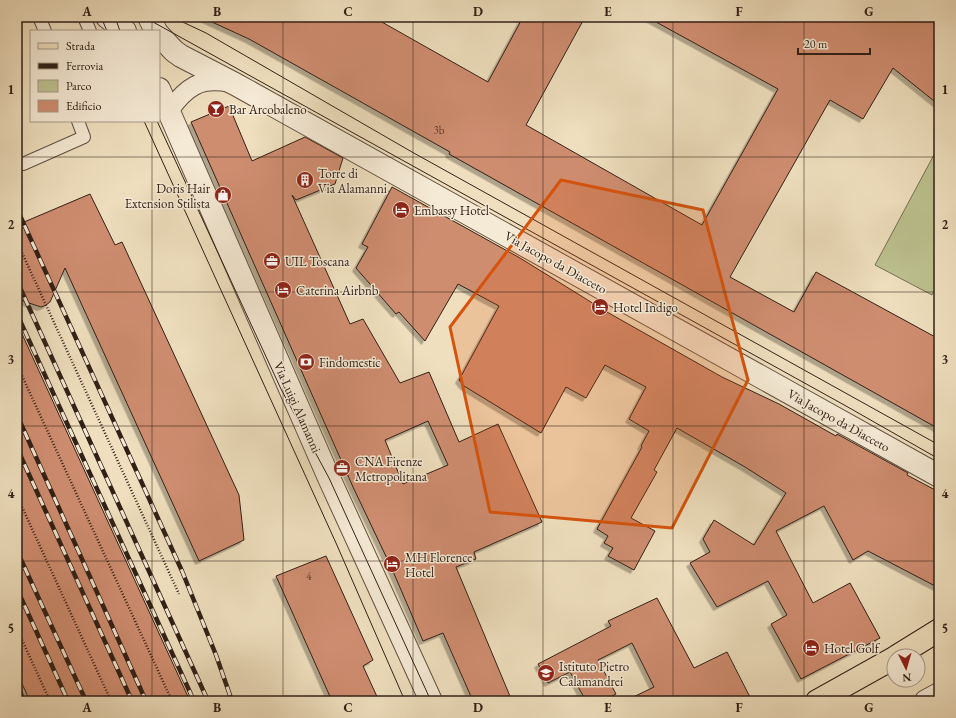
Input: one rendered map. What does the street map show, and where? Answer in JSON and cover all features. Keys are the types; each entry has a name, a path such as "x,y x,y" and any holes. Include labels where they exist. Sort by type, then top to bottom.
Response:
{"main road":[{"path":"910,648 939,630"},
{"path":"926,649 939,644"},
{"path":"818,701 886,663"},
{"path":"874,670 886,665"}],"street":[{"path":"107,17 125,30"},
{"path":"149,17 156,30"},
{"path":"160,36 181,56 235,84"},
{"path":"169,111 184,92 198,84 220,81 235,84"},
{"name":"Via Jacopo da Diacceto","path":"235,84 939,476"},
{"name":"Via Luigi Alamanni","path":"160,91 329,478 431,701"},
{"path":"926,701 939,694"}],"lane":[{"path":"39,17 45,30"},
{"path":"84,17 90,30"},
{"path":"23,164 84,137 78,122"}],"path":[{"path":"17,242 179,594"},
{"path":"17,365 172,701"},
{"path":"17,496 111,701"},
{"path":"17,629 50,701"}],"highlighted area":[{"path":"561,180 703,210 748,380 672,528 490,512 450,327"}],"green space":[{"path":"936,151 939,153 939,281 932,295 875,265"}],"building":[{"path":"201,17 373,17 488,82 523,17 585,17 526,125 702,225 778,89 647,17 939,17 939,105 893,68 863,119 830,100 730,277 794,312 816,272 939,339 939,429 449,154 450,152 249,39"},
{"path":"229,106 252,161 305,137 343,158 335,184 296,200 292,195 350,324 363,319 400,383 429,372 459,442 498,424 542,522 474,552 476,559 456,567 512,701 473,701 443,633 423,641 191,122","holes":["428,421 448,465 403,484 385,440"]},
{"path":"392,187 520,258 607,312 722,377 779,404 836,436 837,434 939,492 939,588 868,551 853,560 824,506 776,531 813,603 850,583 880,638 801,679 771,624 787,615 768,581 717,607 690,563 710,552 703,539 714,520 754,545 786,493 745,467 677,428 654,470 657,472 631,518 655,531 634,570 608,556 613,548 604,543 608,536 597,529 642,447 641,446 649,431 629,419 646,387 605,365 586,398 566,387 541,433 464,386 459,380 499,306 458,284 425,341 399,312 396,314 356,268 368,247 362,244"},
{"path":"90,194 115,245 122,242 239,495 244,540 199,561 65,268 50,302 46,305 41,307 17,299 17,225"},
{"path":"17,323 190,701 30,701 17,673"},
{"path":"326,556 373,660 363,666 379,701 332,701 276,576"},
{"path":"657,598 694,668 727,652 752,701 625,701 654,687 632,643 598,660 616,694 602,701 586,701 570,672 548,683 538,664 611,626 608,621"}],"tram line":[{"path":"101,17 107,30"},
{"path":"115,17 120,30"},
{"path":"144,17 939,459"},
{"path":"172,17 206,33 412,152 939,445"},
{"path":"144,122 336,543 405,701"},
{"path":"157,122 281,389 329,478 431,701"}],"railway":[{"path":"17,209 182,571 216,655 232,701"},
{"path":"17,281 208,701"},
{"path":"17,314 194,701"},
{"path":"17,415 146,701"},
{"path":"17,448 132,701"},
{"path":"17,551 86,701"},
{"path":"17,589 68,701"},
{"path":"17,685 24,701"}],"place":[{"name":"Bar Arcobaleno","path":"216,109"},
{"name":"Torre di Via Alamanni","path":"305,180"},
{"name":"Doris Hair Extension Stilista","path":"223,195"},
{"name":"Embassy Hotel","path":"401,210"},
{"name":"UIL Toscana","path":"272,261"},
{"name":"Caterina Airbnb","path":"283,290"},
{"name":"Hotel Indigo","path":"600,307"},
{"name":"Findomestic","path":"306,362"},
{"name":"CNA Firenze Metropolitana","path":"342,468"},
{"name":"MH Florence Hotel","path":"392,564"},
{"name":"Hotel Golf","path":"811,648"},
{"name":"Istituto Pietro Calamandrei","path":"546,673"}]}
